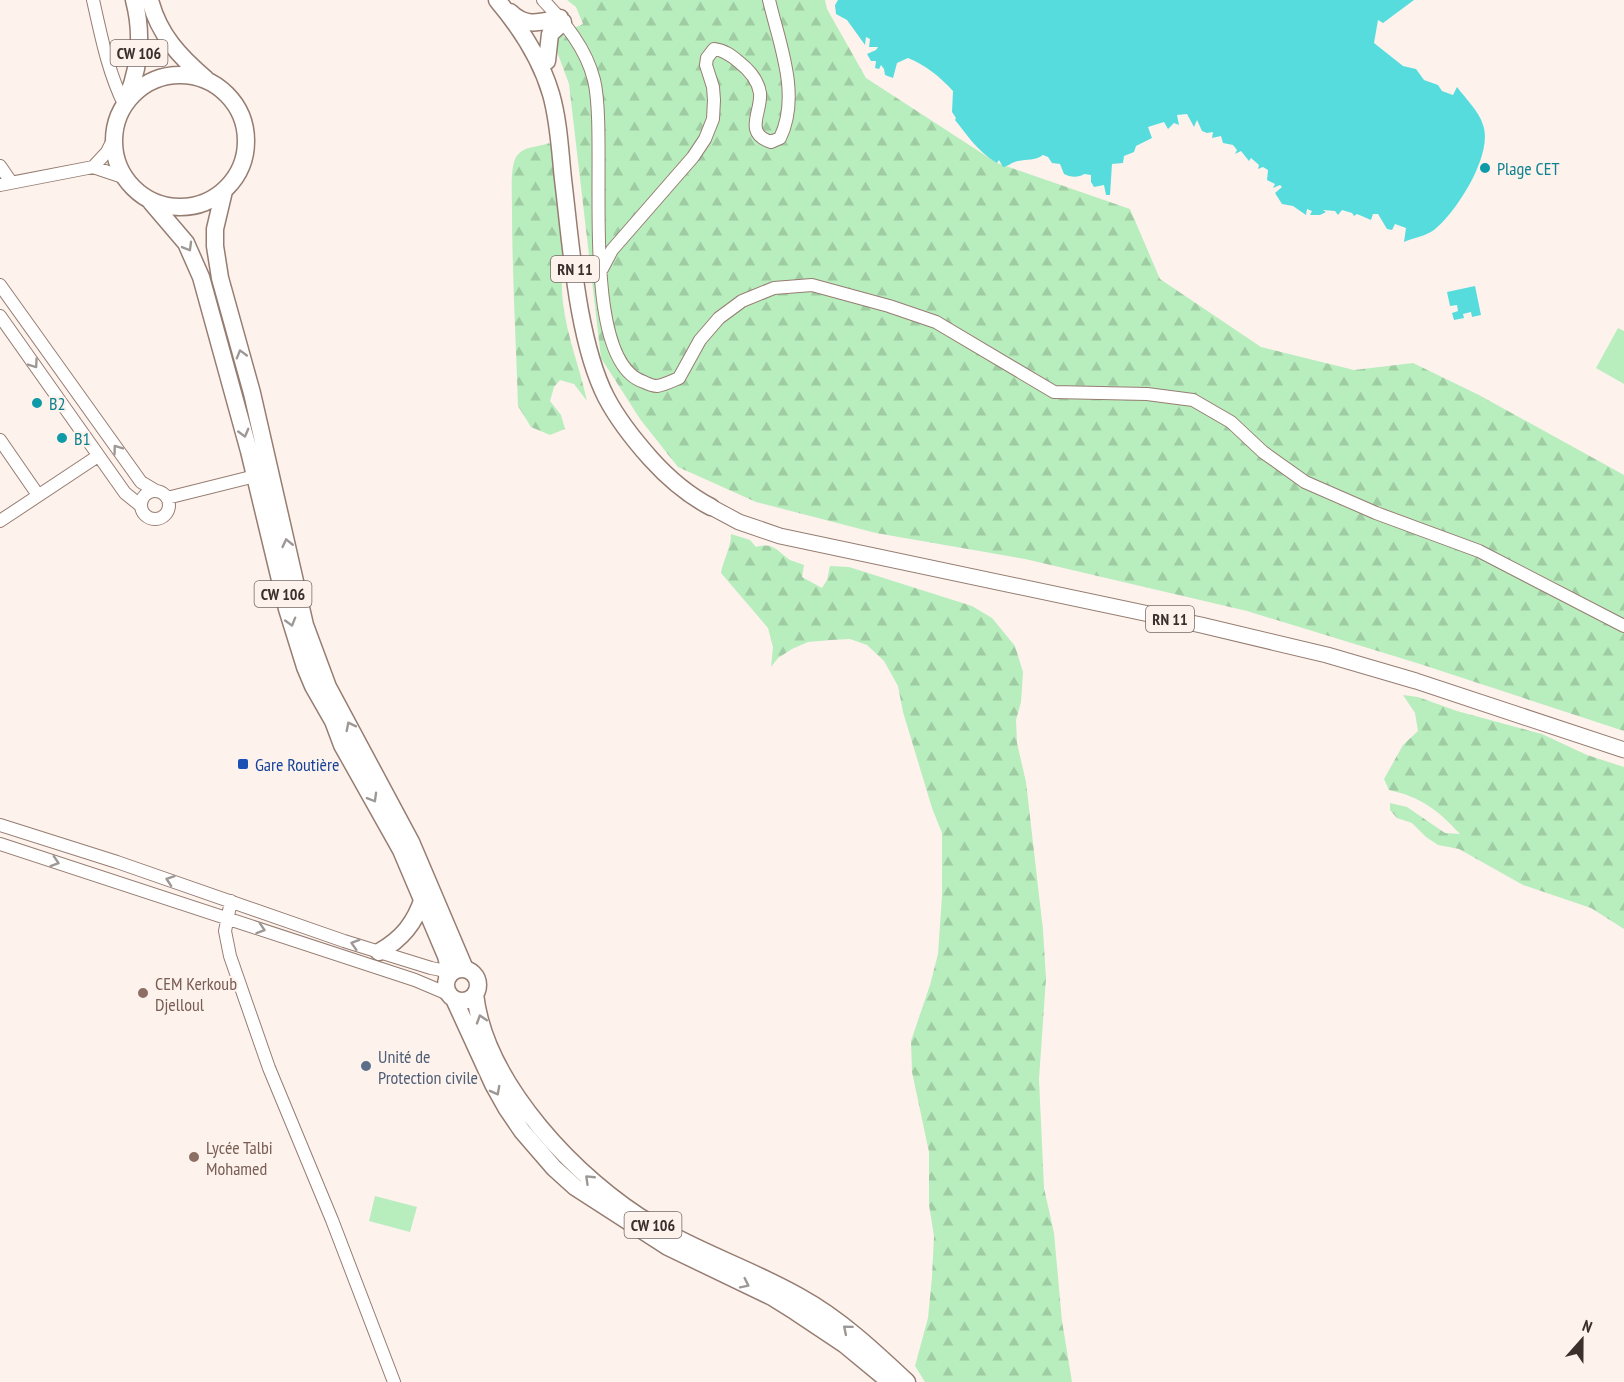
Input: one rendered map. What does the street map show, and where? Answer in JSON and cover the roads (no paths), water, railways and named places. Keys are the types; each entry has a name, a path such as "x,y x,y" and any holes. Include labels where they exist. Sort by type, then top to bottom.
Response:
{"highway":[{"name":"CW 106","path":"124,105 136,77 140,48 139,17 134,0"},
{"name":"CW 106","path":"150,0 161,30 173,49 209,82"},
{"path":"502,1 517,19 529,24 562,20"},
{"name":"RN 11","path":"502,1 537,60 551,94 559,137 576,285 594,367 605,396 636,443 655,464 683,489 711,507"},
{"path":"547,61 550,34 562,20"},
{"name":"RN 11","path":"529,24 556,83 564,117 582,292 599,367 609,393 644,445 663,467 711,507"},
{"path":"172,75 191,76 209,82 231,100 242,117 246,137 244,157 237,176 224,191 208,202 189,207 170,207 151,202 135,191 123,177 116,159 113,140 116,122 124,105 137,90 153,81 172,75"},
{"name":"CW 106","path":"224,191 215,229 220,279 252,393 305,625 328,687 411,842 453,972"},
{"name":"CW 106","path":"151,202 180,233 195,259 255,476 287,609 305,667 333,721 342,745 401,850 453,972"},
{"path":"379,951 390,946 407,930 423,898"},
{"path":"453,972 471,972 478,984 475,994 466,1001 451,997 445,983 453,972"},
{"name":"CW 106","path":"475,994 481,1022 494,1056 517,1096 548,1135 598,1186 653,1225 801,1298 841,1324 907,1382"},
{"name":"CW 106","path":"451,997 507,1109 522,1131 554,1168 575,1187 668,1247 796,1312 852,1350 890,1382"}],"main road":[{"name":"RN 11","path":"711,507 739,522 780,536 1201,625 1327,655 1416,681 1624,750"}],"street":[{"path":"93,0 114,81 124,105"},
{"path":"543,0 562,20 584,52 595,82 599,142 601,273 608,334 618,359 636,380 656,386 679,378 700,340 719,318 742,301 774,288 812,285 889,306 936,322 1054,392 1147,394 1193,400 1232,422 1263,452 1305,482 1376,513 1479,551 1624,626"},
{"path":"601,273 608,257 658,195 693,157 705,139 713,119 714,100 713,87 706,65 707,58 714,49 731,55 751,74 760,91 755,123 761,138 771,142 780,138 786,120 788,96 783,57 769,0"},
{"path":"93,166 107,152 113,140"},
{"path":"0,166 6,183 93,166 123,177"},
{"path":"599,234 611,238 624,237"},
{"path":"0,285 141,482 167,498 169,507 162,518 148,517 141,506 124,493 0,316"},
{"path":"0,440 38,495"},
{"path":"2,517 98,456"},
{"path":"167,498 255,476"},
{"path":"141,506 143,497 147,493 156,491"},
{"path":"0,825 379,951 453,972"},
{"path":"0,844 421,982 451,997"},
{"path":"231,901 225,931 230,956 269,1068 332,1220 394,1382"}],"water":[{"path":"838,0 1414,0 1383,23 1378,20 1374,43 1403,66 1416,69 1424,80 1438,85 1442,91 1453,95 1457,87 1481,120 1485,137 1483,151 1471,182 1443,222 1431,232 1404,242 1406,228 1395,224 1392,230 1387,229 1378,214 1373,214 1371,220 1342,210 1338,215 1335,211 1323,210 1326,212 1320,215 1310,215 1312,211 1307,209 1306,215 1293,206 1282,204 1275,193 1282,187 1280,185 1273,188 1275,184 1267,180 1268,170 1263,167 1258,169 1259,165 1251,158 1249,161 1241,151 1235,154 1237,150 1233,145 1223,143 1221,136 1212,138 1213,132 1202,131 1197,120 1194,127 1187,114 1177,115 1179,125 1174,123 1168,129 1164,122 1148,127 1152,138 1136,146 1134,152 1124,156 1123,163 1112,164 1110,195 1106,195 1104,185 1094,187 1091,175 1084,174 1074,177 1066,175 1060,164 1052,163 1048,157 1043,155 1003,167 999,160 997,163 984,154 955,120 952,112 953,91 932,72 908,58 897,63 893,78 885,75 881,65 879,69 875,68 876,61 871,61 867,54 878,47 869,47 870,39 866,37 865,45 847,20 836,14 835,5"},
{"path":"1475,286 1481,315 1472,317 1471,312 1463,314 1464,318 1454,320 1452,313 1458,311 1457,305 1450,306 1447,292"}],"place":[{"name":"Plage CET","path":"1485,168"},
{"name":"B2","path":"37,403"},
{"name":"B1","path":"62,438"},
{"name":"Gare Routière","path":"243,764"},
{"name":"CEM Kerkoub Djelloul","path":"143,993"},
{"name":"Unité de Protection civile","path":"366,1066"},
{"name":"Lycée Talbi Mohamed","path":"194,1157"}]}
